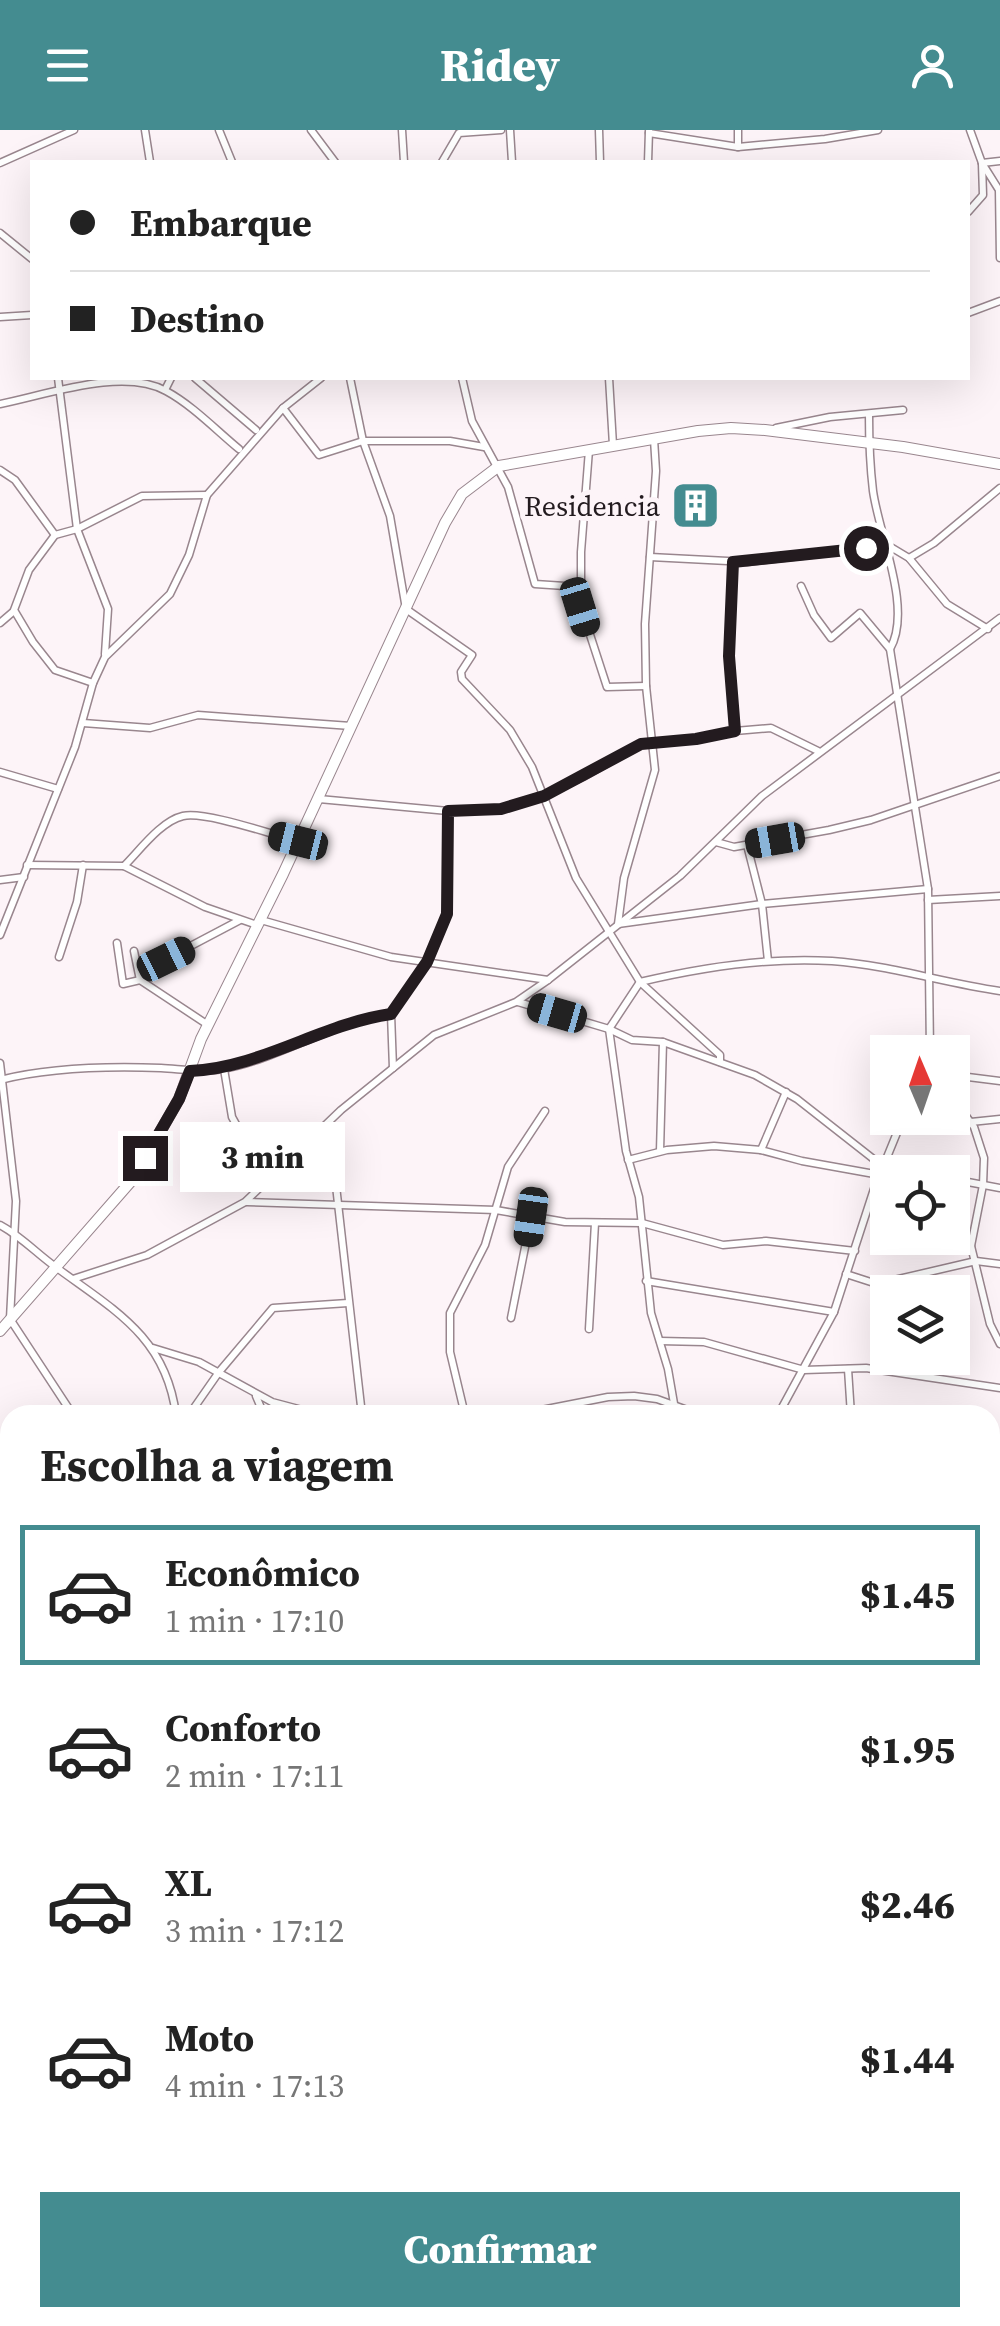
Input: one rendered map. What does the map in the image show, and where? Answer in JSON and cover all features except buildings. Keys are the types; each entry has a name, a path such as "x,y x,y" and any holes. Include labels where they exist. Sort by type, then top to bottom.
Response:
{"street":[{"path":"0,163 74,130"},
{"path":"145,130 150,160"},
{"path":"219,130 231,160"},
{"path":"311,130 334,160"},
{"path":"402,130 404,160"},
{"path":"443,160 460,133 501,130"},
{"path":"510,130 512,160"},
{"path":"600,130 600,160"},
{"path":"738,130 738,147"},
{"path":"648,160 649,132 738,147 878,130"},
{"path":"970,130 982,163 999,190 1000,258"},
{"path":"982,163 1000,161"},
{"path":"970,210 983,195 982,163"},
{"path":"0,233 30,257"},
{"path":"970,311 1000,300"},
{"path":"0,317 30,316"},
{"path":"58,380 77,529 108,610 105,657"},
{"path":"165,390 171,380"},
{"path":"198,380 256,430"},
{"path":"0,935 105,657 170,594 190,555 207,495 283,408 318,380"},
{"path":"350,380 363,441 390,516 406,609 472,655 461,672 462,678 510,730 532,767 576,878 640,982 720,1054 720,1062"},
{"path":"462,380 472,421 484,447 499,466 534,584 580,587"},
{"path":"609,380 613,445"},
{"path":"0,404 58,390 126,381 165,390 239,448"},
{"path":"283,408 320,455 363,441 450,440 484,447"},
{"path":"765,430 903,410"},
{"path":"869,414 873,487 896,592 898,636 890,649"},
{"path":"0,1331 133,1178 179,1099 208,1025 462,494 499,466 589,448 731,428 869,442 1000,464"},
{"path":"618,924 624,878 655,770 646,686 645,624 656,471 654,438"},
{"path":"589,448 580,607 607,687 646,686"},
{"path":"0,470 14,480 55,535"},
{"path":"909,558 934,543 1000,488"},
{"path":"0,623 14,610 29,570 55,535 77,529 142,496 207,495"},
{"path":"650,557 733,562 884,546 909,558 948,604 994,624 1000,631"},
{"path":"733,562 729,656 735,731"},
{"path":"801,586 830,638 860,613 890,649 928,889 930,1035"},
{"path":"14,610 55,670 93,683"},
{"path":"73,1279 147,1255 245,1202 328,1123 434,1034 516,1002 548,980 680,876 762,796 818,751 994,624"},
{"path":"83,723 150,728 198,715 350,726"},
{"path":"318,799 448,811 501,809 544,796 641,744 735,731 771,728 818,751"},
{"path":"0,772 58,789"},
{"path":"716,842 734,847 829,830 871,820 1000,776"},
{"path":"393,1068 391,1014 427,962 447,914 448,811"},
{"path":"124,866 166,826 183,816 202,816 298,841"},
{"path":"747,845 762,904 768,961"},
{"path":"26,865 124,866 240,920 391,957 548,980"},
{"path":"59,957 78,902 83,866"},
{"path":"0,880 24,877"},
{"path":"618,924 762,904 928,889"},
{"path":"928,900 1000,896"},
{"path":"166,959 240,920"},
{"path":"118,943 123,984 140,980"},
{"path":"134,951 140,980 208,1025"},
{"path":"672,1405 646,1281 642,1223 628,1160 609,1029 640,982 692,970 768,961 834,961 1000,992"},
{"path":"516,1002 609,1029 632,1040 663,1042 720,1062 786,1092 870,1158"},
{"path":"1,1080 27,1073 114,1068 224,1069 336,1026 391,1014"},
{"path":"660,1152 663,1042"},
{"path":"0,1063 16,1202 10,1318 67,1405"},
{"path":"224,1069 232,1117 268,1182"},
{"path":"970,1078 1000,1081"},
{"path":"760,1150 786,1092"},
{"path":"463,1405 450,1352 450,1313 485,1245 508,1167 544,1111"},
{"path":"1000,1119 971,1122 984,1158 984,1185 970,1246 990,1324 1000,1344"},
{"path":"328,1123 361,1405"},
{"path":"628,1160 714,1146 870,1168"},
{"path":"970,1182 1000,1188"},
{"path":"245,1202 496,1210 595,1223 642,1223 723,1245 766,1240 855,1251"},
{"path":"784,1405 834,1312 870,1210"},
{"path":"511,1318 531,1217"},
{"path":"589,1328 595,1223"},
{"path":"0,1225 121,1313 152,1348 170,1381 174,1405"},
{"path":"925,1275 976,1261 1000,1264"},
{"path":"846,1274 870,1282"},
{"path":"646,1281 834,1312"},
{"path":"196,1405 273,1308 348,1303"},
{"path":"660,1341 704,1342 804,1370 870,1369"},
{"path":"152,1348 184,1355 256,1394 290,1405"},
{"path":"848,1369 850,1405"},
{"path":"923,1375 1000,1388"},
{"path":"256,1394 260,1405"},
{"path":"567,1405 608,1397 646,1397 669,1405"}],"place":[{"name":"Residencia","path":"695,506"}],"route":[{"path":"145,1158 179,1099 190,1071 224,1069 336,1026 391,1014 427,962 447,914 448,811 501,809 544,796 641,744 735,731 729,656 733,562 866,548"}]}
